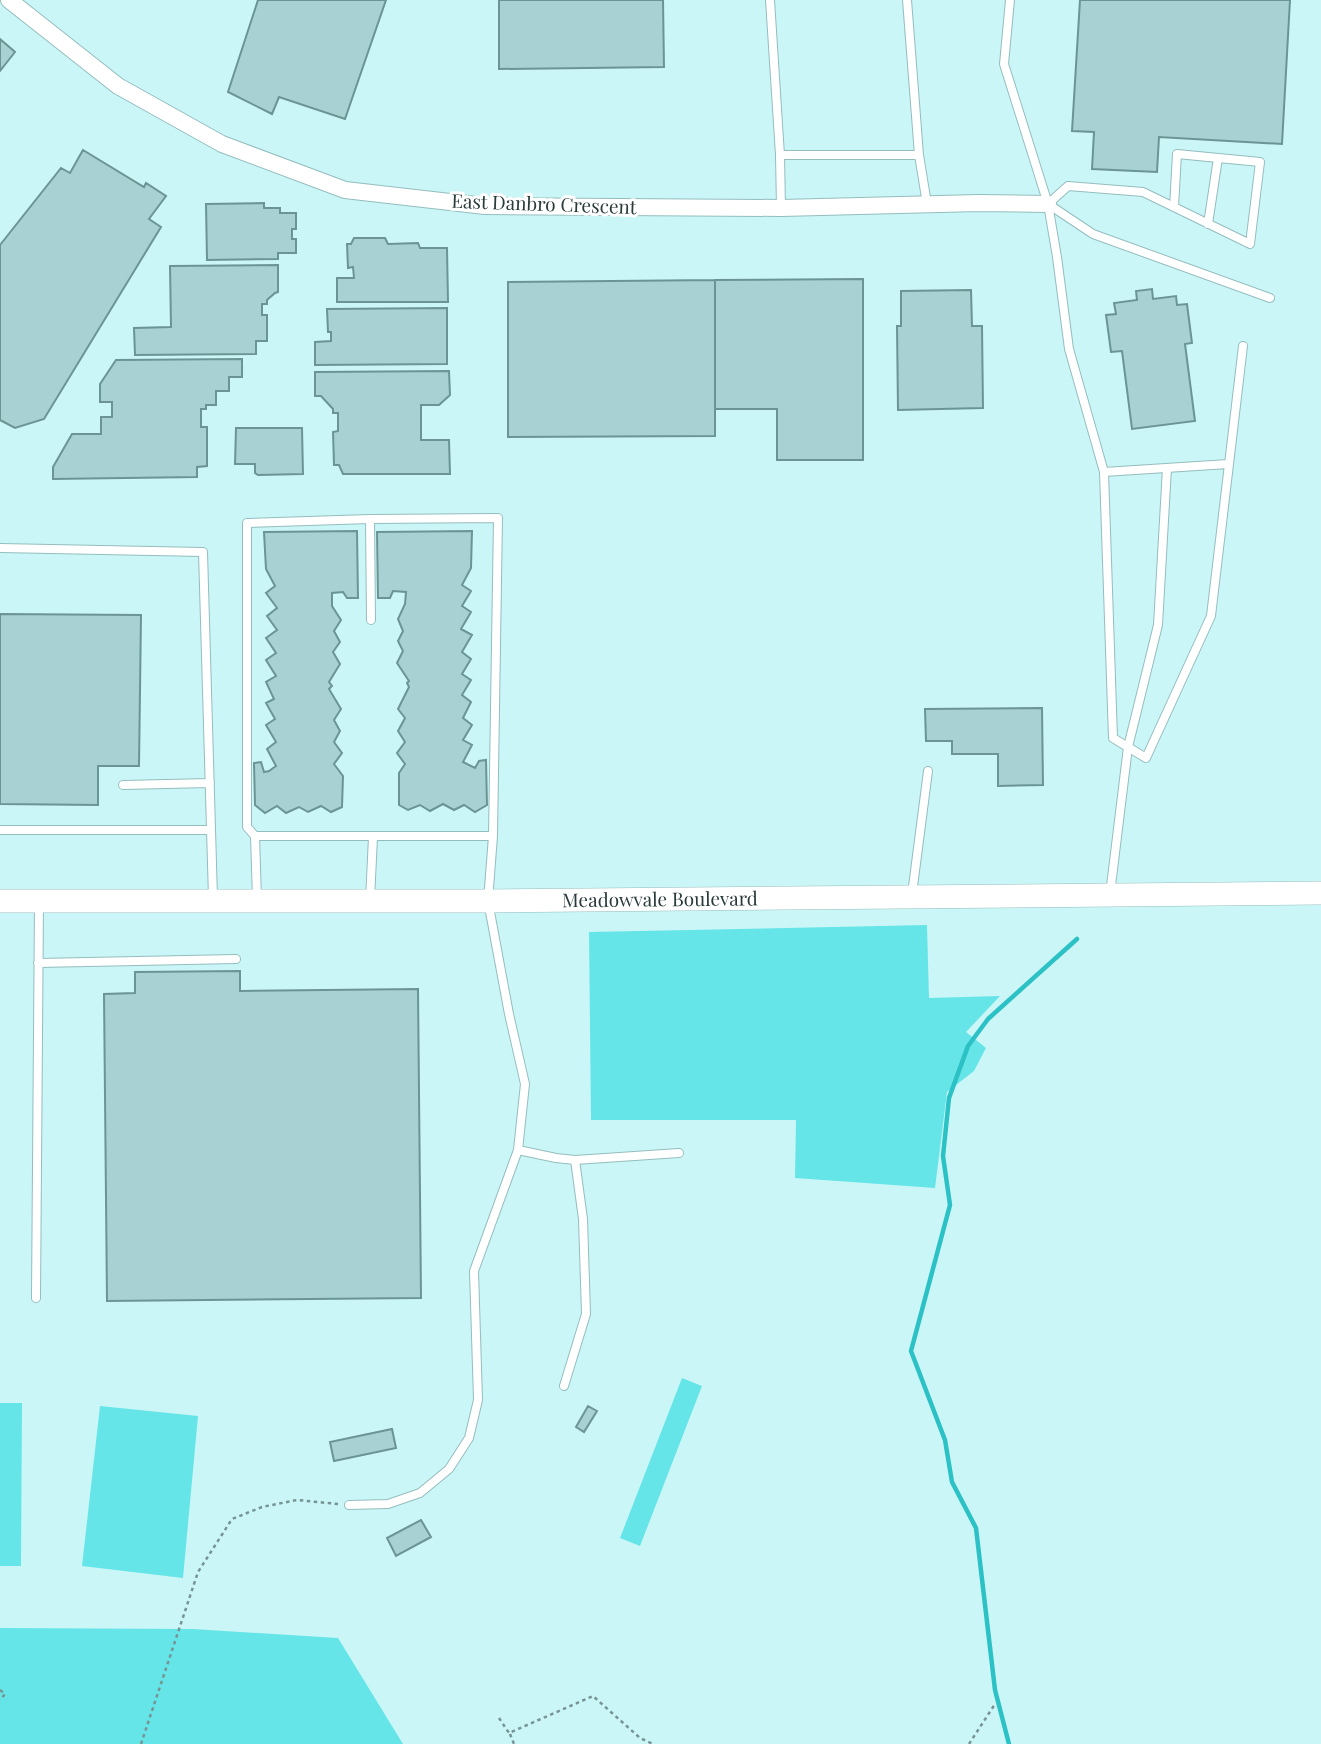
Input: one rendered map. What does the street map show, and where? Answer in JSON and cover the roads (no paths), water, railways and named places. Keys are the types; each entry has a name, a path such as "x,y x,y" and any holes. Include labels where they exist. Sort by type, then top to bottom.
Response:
{"main road":[{"name":"Meadowvale Boulevard","path":"0,901 488,901 1321,893"}],"street":[{"name":"East Danbro Crescent","path":"9,0 118,86 222,144 345,190 485,206 781,208 1048,204"}],"lane":[{"path":"770,0 781,208"},
{"path":"907,0 919,155 927,204"},
{"path":"1010,0 1004,64 1048,204 1069,349 1104,472 1113,738 1146,758 1211,617 1243,346"},
{"path":"1048,204 1069,186 1143,192 1250,244 1259,162 1177,154 1174,207"},
{"path":"780,155 919,155"},
{"path":"1208,224 1218,158"},
{"path":"1048,204 1093,234 1270,298"},
{"path":"1104,472 1228,464"},
{"path":"1110,895 1128,747 1158,625 1167,468"},
{"path":"257,901 255,836 247,827 247,523 498,518 494,836 488,901 525,1084 518,1150 474,1271 478,1400 469,1438 449,1469 420,1493 388,1504 349,1505"},
{"path":"370,519 371,620"},
{"path":"0,548 203,552 213,901"},
{"path":"912,897 928,771"},
{"path":"123,785 210,783"},
{"path":"0,830 211,830"},
{"path":"255,836 494,836"},
{"path":"370,901 373,837"},
{"path":"36,1298 39,901"},
{"path":"38,963 236,959"},
{"path":"518,1150 575,1160 679,1153"},
{"path":"564,1386 586,1314 583,1219 575,1160"}],"waterway":[{"path":"1009,1744 995,1690 976,1528 952,1482 945,1440 911,1351 950,1205 943,1156 949,1098 968,1046 988,1019 1077,939"}]}
